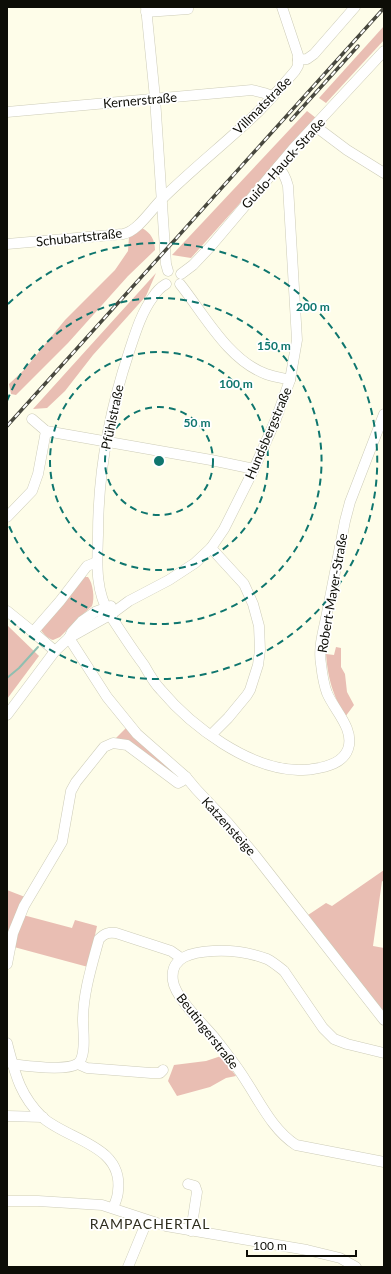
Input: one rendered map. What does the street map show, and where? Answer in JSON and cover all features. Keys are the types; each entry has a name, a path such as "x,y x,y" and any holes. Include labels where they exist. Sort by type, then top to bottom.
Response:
{"street":[{"path":"282,7 298,55 298,60 307,59 314,54 355,7"},
{"path":"168,271 166,264 161,200 155,98 146,10 188,8"},
{"name":"Guido-Hauck-Straße","path":"180,279 211,246 278,167 384,51"},
{"name":"Villmatstraße","path":"161,200 259,112 295,71 298,66 298,60"},
{"name":"Kernerstraße","path":"7,112 252,90 272,96"},
{"path":"315,126 347,150 384,173"},
{"name":"Hundsbergstraße","path":"7,715 55,651 69,638 72,632 82,621 95,612 108,612 169,580 194,563 211,548 224,529 254,469 276,418 290,380 297,340 288,186 284,173 278,167"},
{"name":"Schubartstraße","path":"7,244 126,233 135,228 161,200"},
{"path":"180,279 173,287 166,284 164,281 164,275 168,271 174,269 179,272 180,279 218,335 234,353 249,365 266,374 290,380"},
{"name":"Pfühlstraße","path":"108,612 99,587 97,562 100,492 106,442 116,395 136,331 153,296 166,284"},
{"name":"Robert-Mayer-Straße","path":"108,612 160,690 188,718 211,735 248,758 287,770 310,770 335,763 343,757 349,743 343,720 328,694 320,663 322,640 350,502 384,414"},
{"path":"32,419 46,431 254,469"},
{"path":"7,517 32,491 38,474 46,431"},
{"path":"211,548 244,584 253,604 259,626 260,650 258,665 250,690 228,718 211,735"},
{"path":"33,632 60,601 84,569 87,566 97,562"},
{"path":"7,611 55,651"},
{"name":"Katzensteige","path":"69,638 107,697 136,734 186,777 254,854 384,1020"},
{"path":"7,964 13,933 24,906 62,842 71,790 104,748 114,744 127,745 178,783 186,777"},
{"path":"12,1064 35,1067 68,1067 78,1064 82,1058 83,1050 83,1016 85,995 99,939 104,934 109,932 171,951 181,958 203,952 217,951 267,959 284,971 323,1028 334,1038 347,1044 384,1052"},
{"name":"Beutingerstraße","path":"181,958 174,968 172,980 176,992 235,1066 280,1132 296,1145 384,1162"},
{"path":"7,1043 17,1080 24,1095 43,1118 98,1150 111,1161 119,1184 113,1208"},
{"path":"78,1064 87,1068 151,1073 160,1073 163,1070"},
{"path":"7,1116 43,1118"},
{"path":"188,1184 195,1186 197,1192 191,1231"},
{"path":"7,1201 102,1205 166,1226 307,1250 337,1257 356,1267"},
{"path":"128,1267 147,1221"}],"shaded area":[{"path":"384,26 384,40 326,103 319,98"},
{"path":"307,111 316,118 191,258 172,255"},
{"path":"142,228 152,237 155,250 128,276 68,343 16,395 11,394 9,384 24,370 65,320 115,270 128,251 129,237"},
{"path":"156,273 146,296 93,355 65,391 47,408 33,409"},
{"path":"85,577 88,577 92,587 92,606 60,637 53,640 50,639 41,630"},
{"path":"7,625 39,656 7,699"},
{"path":"336,647 341,648 341,667 345,674 347,692 354,705 345,717 337,701 328,672 326,654 334,655"},
{"path":"126,728 180,777 177,778 115,739"},
{"path":"384,870 384,882 382,881 373,946 384,948 384,1019 308,915 326,903 332,906"},
{"path":"7,890 25,897 9,934 7,934"},
{"path":"23,915 72,928 75,920 97,926 88,967 14,947"},
{"path":"221,1056 236,1076 226,1078 210,1087 177,1096 168,1081 174,1065 206,1061"}],"waterway":[{"path":"7,678 19,668 38,647"}],"railway":[{"path":"7,426 384,8"},
{"path":"291,120 358,46"}],"district":[{"name":"RAMPACHERTAL","path":"150,1224"}]}
